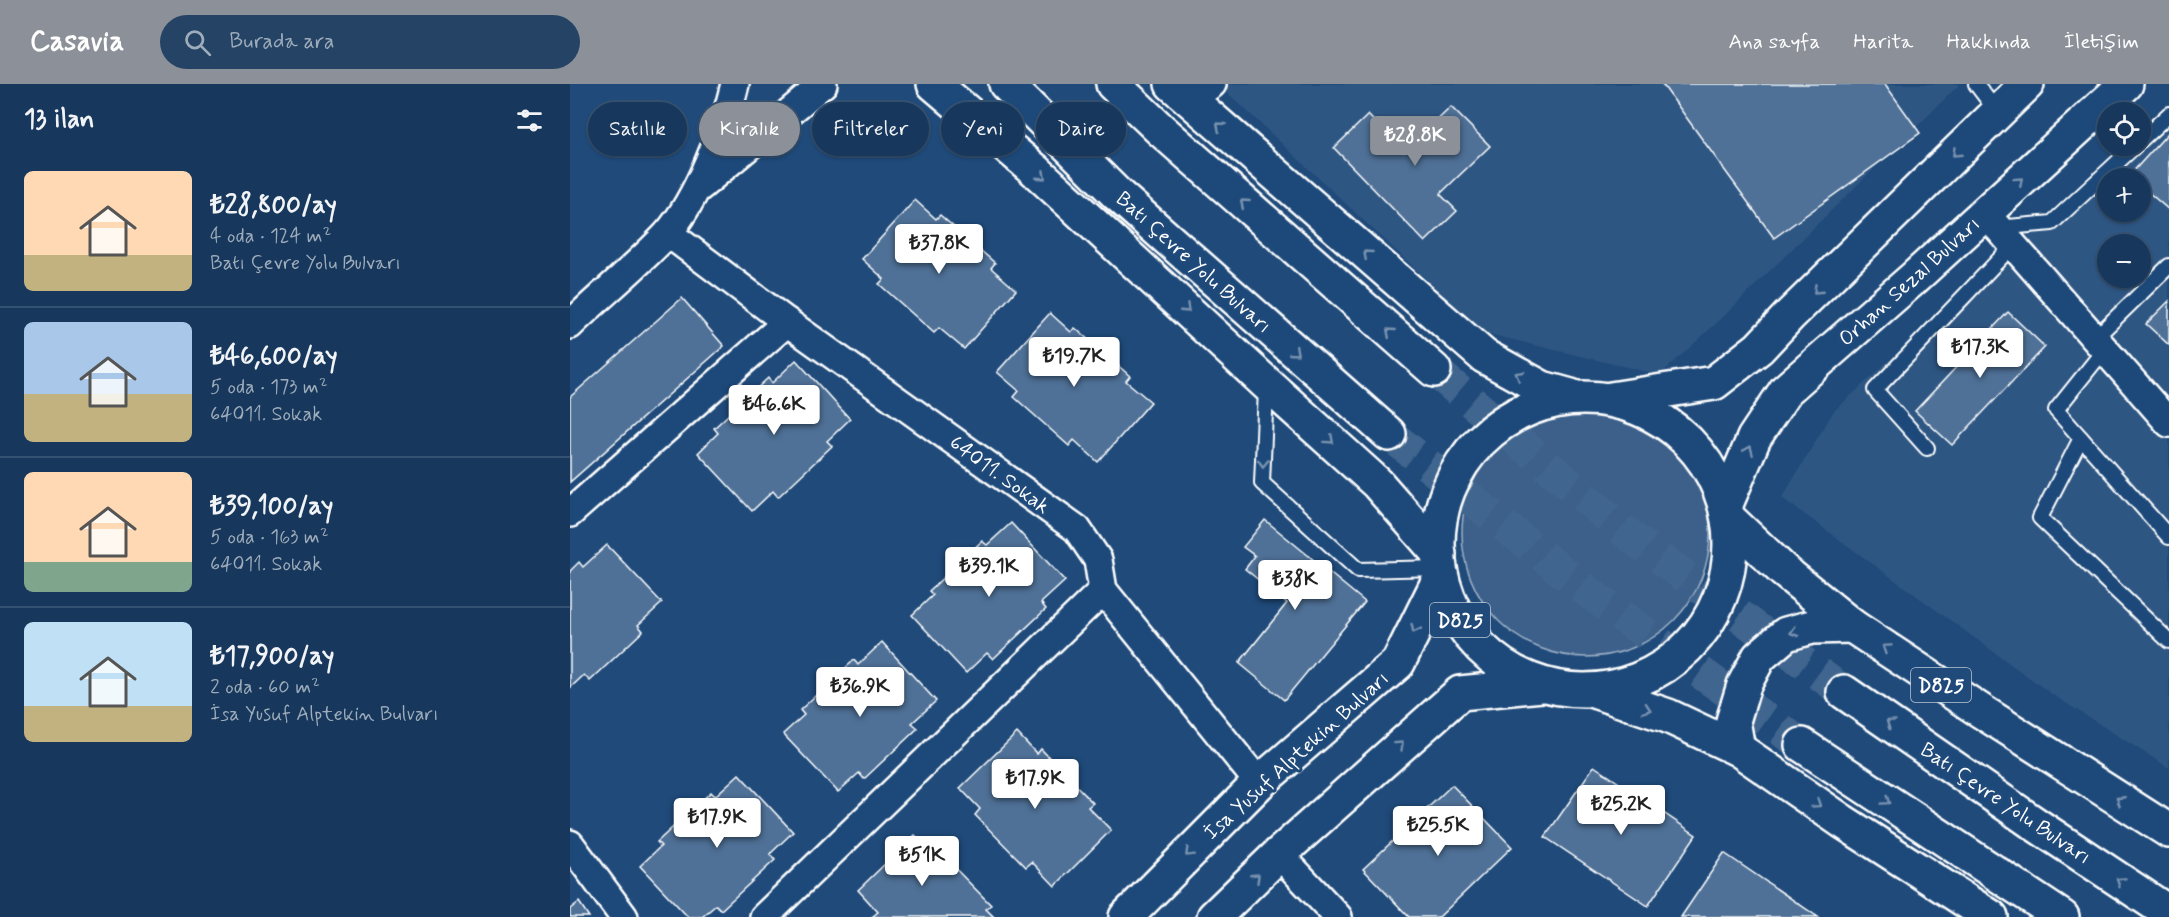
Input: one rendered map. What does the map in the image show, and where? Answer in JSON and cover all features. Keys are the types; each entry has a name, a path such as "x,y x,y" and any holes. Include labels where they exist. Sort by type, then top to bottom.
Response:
{"main road":[{"name":"D825","path":"934,84 1035,170 1377,483 1440,566"},
{"name":"Batı Çevre Yolu Bulvarı","path":"1006,84 1118,195 1389,434"},
{"path":"1113,84 1160,129 1434,370"},
{"path":"1611,399 1714,383 1759,348 2027,84"},
{"name":"Orhan Sezal Bulvarı","path":"1727,511 1754,438 1786,390 1998,229 2126,84"},
{"name":"D825","path":"1191,89 1484,356 1542,388 1573,397 1611,399 1650,412 1684,435 1710,466 1727,511 1732,549 1724,592 1704,631 1673,662 1635,682 1592,691"},
{"name":"D825","path":"1573,397 1536,404 1498,424 1467,454 1446,491 1437,533 1440,566 1454,612 1477,644 1507,669 1542,685 1592,691 1668,716 1738,748 1842,821 1991,917"},
{"name":"D825","path":"1727,511 1784,571 1852,626 1980,711 2169,831"},
{"name":"İsa Yusuf Alptekin Bulvarı","path":"1126,917 1259,783 1398,663 1440,566"},
{"path":"1738,748 1733,721 1744,685 1759,657 1786,633 1812,627 1852,626"},
{"path":"1214,917 1279,854 1460,693 1542,685"},
{"name":"Batı Çevre Yolu Bulvarı","path":"1844,692 2169,913"},
{"path":"1802,745 2062,917"}],"street":[{"path":"570,325 668,233 696,190 729,107 735,84"},
{"path":"696,190 823,84"},
{"path":"1998,229 2169,423"},
{"name":"64011. Sokak","path":"668,233 787,322 1077,529 1098,560 1103,590 1259,783"},
{"path":"570,513 787,322"},
{"path":"764,917 1103,590"},
{"path":"570,844 624,917"},
{"path":"1279,854 1338,917"}],"lane":[{"path":"1976,84 1998,113"},
{"path":"2151,131 2169,114"},
{"path":"1927,448 1875,390 1998,229 2052,223 2124,156"},
{"path":"2169,266 2099,344 2056,410 2169,537"},
{"path":"1267,384 1262,483 1358,570 1440,566"},
{"path":"2081,438 2040,518 2169,641"}],"shaded area":[{"path":"1218,84 1960,84 1723,317 1660,375 1484,333"},
{"path":"2169,103 2169,768 2053,695 1782,498 1833,412 2097,170 2097,222 2151,222 2151,168 2099,168 2112,156 2151,156 2151,120"},
{"path":"1574,409 1598,409 1622,414 1645,423 1674,445 1696,474 1701,485 1708,509 1710,533 1708,557 1701,581 1696,592 1674,621 1645,643 1634,648 1598,657 1574,657 1550,652 1527,643 1507,629 1490,612 1476,592 1467,569 1462,545 1462,521 1467,497 1476,474 1490,454 1507,437 1527,423 1550,414"}],"building":[{"path":"1662,84 1885,84 1920,133 1774,238"},
{"path":"1451,107 1490,146 1440,194 1457,211 1425,242 1334,148 1368,115 1404,152"},
{"path":"2169,132 2169,210 2151,194 2151,168 2136,168 2147,156 2151,156 2151,152"},
{"path":"915,200 936,219 940,215 995,263 991,268 1016,290 964,349 939,328 934,333 879,284 884,279 862,259"},
{"path":"682,298 724,346 570,482 570,397"},
{"path":"2169,301 2169,345 2146,324"},
{"path":"2008,312 2045,347 1952,445 1915,411"},
{"path":"1050,313 1071,332 1075,328 1130,376 1126,381 1151,402 1098,462 1074,440 1069,446 1014,397 1019,391 997,372"},
{"path":"796,360 850,419 827,441 832,446 778,497 773,491 752,511 698,453 718,433 714,428 768,378 772,383"},
{"path":"1265,520 1365,602 1284,700 1239,663 1287,603 1245,569 1255,556 1243,547"},
{"path":"1011,523 1065,581 1041,603 1046,609 993,659 987,653 966,673 912,615 933,595 929,591 982,541 987,545"},
{"path":"607,545 662,603 638,625 643,631 590,681 584,675 570,688 570,571 579,562 583,567"},
{"path":"882,642 936,701 912,723 918,728 864,779 859,773 838,792 783,734 804,715 800,710 854,660 858,665"},
{"path":"1017,733 1037,754 1041,749 1093,803 1088,807 1111,830 1055,886 1032,862 1026,867 975,815 980,809 960,788"},
{"path":"1594,766 1696,835 1648,906 1545,837"},
{"path":"739,774 793,832 770,854 775,860 721,910 716,905 702,917 688,917 640,866 661,846 657,842 711,792 715,796"},
{"path":"1452,785 1512,847 1439,917 1409,917 1363,869"},
{"path":"915,835 935,856 939,852 991,905 986,909 994,917 872,917 878,912 858,890"},
{"path":"1724,853 1818,917 1681,917"},
{"path":"579,902 589,917 570,917 570,909"}],"tunnel":[{"path":"1434,370 1634,539 1844,692"},
{"path":"1389,434 1592,595 1802,745"}]}
